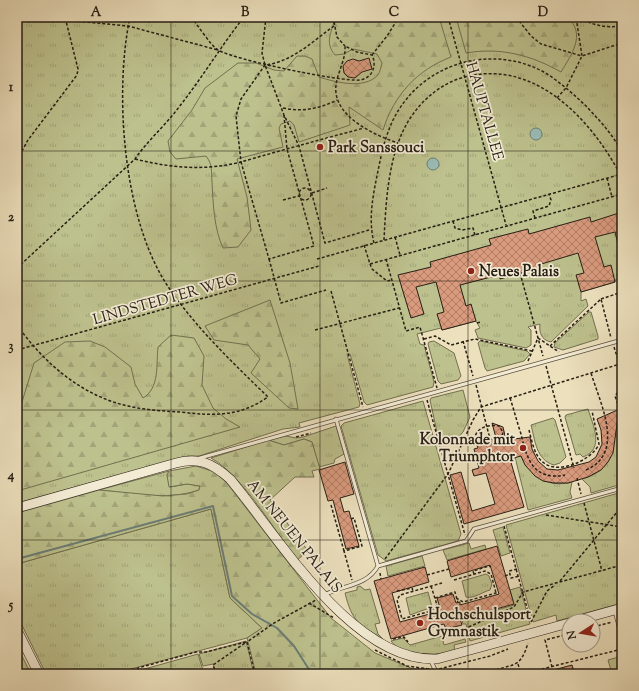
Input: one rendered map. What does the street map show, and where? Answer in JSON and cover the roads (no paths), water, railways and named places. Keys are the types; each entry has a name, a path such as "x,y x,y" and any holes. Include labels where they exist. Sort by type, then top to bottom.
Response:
{"street":[{"name":"AM NEUEN PALAIS","path":"17,508 176,463 197,460 217,468 230,479 323,596 339,611 376,640 399,654 430,659 451,656 532,636 561,626"},
{"path":"601,614 618,609"},
{"path":"17,630 39,674"}],"lane":[{"path":"197,460 438,390 622,340"},
{"path":"336,419 378,566"},
{"path":"323,596 334,590 370,577 378,566 466,541 474,529 622,488"},
{"path":"618,609 617,621 622,638"},
{"path":"430,659 437,674"}],"water":[{"path":"536,128 540,130 542,134 540,138 536,140 532,138 530,134 532,130"},
{"path":"433,158 437,160 439,164 437,168 433,170 429,168 427,164 429,160"}],"waterway":[{"path":"17,559 213,506 232,596 252,614 277,628 294,646 312,674"}],"place":[{"name":"Park Sanssouci","path":"320,147"},
{"name":"Neues Palais","path":"471,271"},
{"name":"Kolonnade mit Triumphtor","path":"523,448"},
{"name":"Hochschulsport Gymnastik","path":"420,623"}]}
